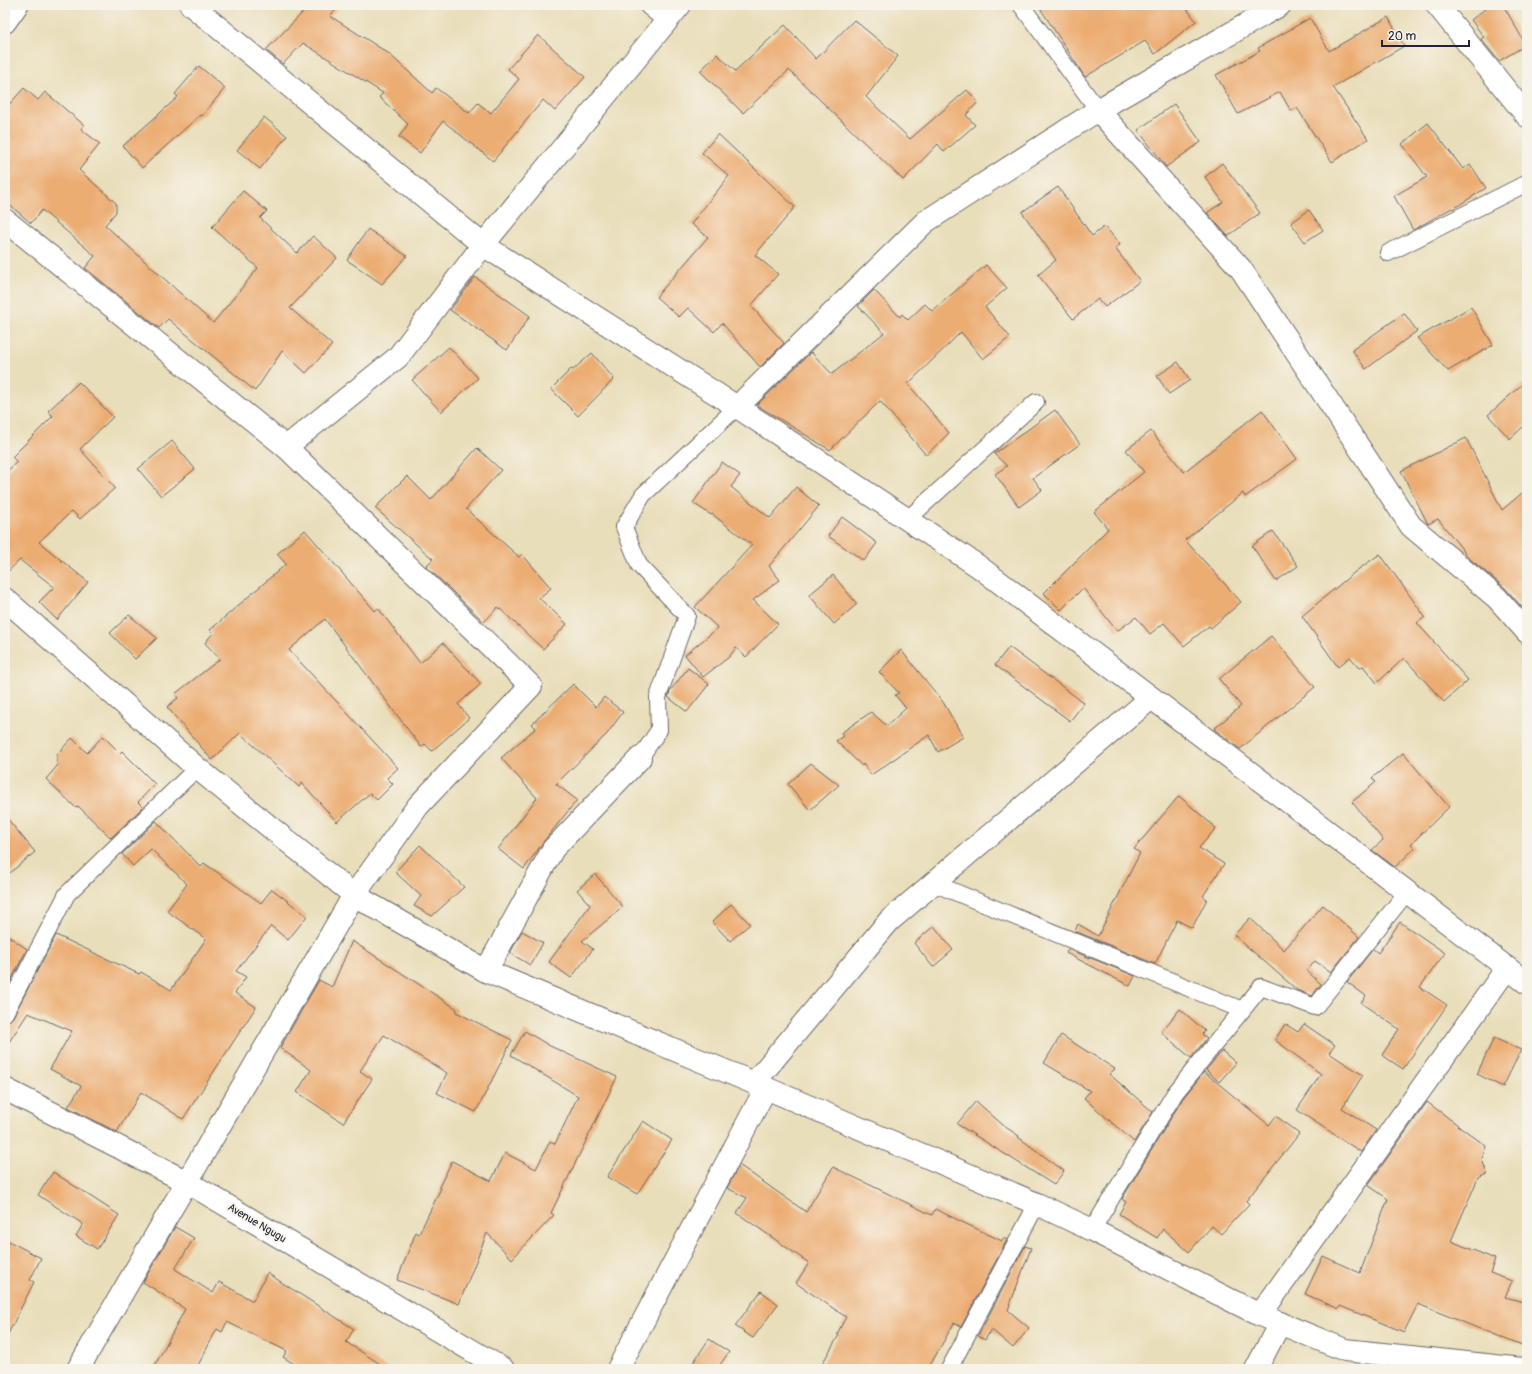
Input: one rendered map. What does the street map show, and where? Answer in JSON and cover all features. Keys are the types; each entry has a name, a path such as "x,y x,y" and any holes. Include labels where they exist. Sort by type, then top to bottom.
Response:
{"street":[{"path":"5,22 17,5"},
{"path":"192,5 483,245 737,407 978,566 1527,983"},
{"path":"286,447 398,358 483,245 674,12 651,5"},
{"path":"737,407 925,222 1098,110 1280,5"},
{"path":"1437,5 1527,116"},
{"path":"1098,110 1241,269 1411,526 1497,598 1527,632"},
{"path":"5,220 286,447 531,686 418,806 354,895 78,1369"},
{"path":"5,599 197,768 354,895 486,971 760,1085 1037,1204 1092,1230 1260,1315 1345,1350 1523,1369"},
{"path":"618,1369 760,1085 889,921 1151,698"},
{"path":"486,971 553,849 640,758"},
{"path":"1260,1315 1507,968"},
{"name":"Avenue Ngugu","path":"5,1089 187,1182 503,1369"},
{"path":"1256,1369 1280,1323"}],"lane":[{"path":"1021,5 1098,110"},
{"path":"1388,254 1527,183"},
{"path":"908,519 1036,402"},
{"path":"640,758 659,730 658,697 687,616 638,565 624,527 643,495 737,407"},
{"path":"5,1013 67,894 197,768"},
{"path":"934,883 1242,1010"},
{"path":"1092,1230 1175,1093 1261,987 1315,1007 1407,892"},
{"path":"949,1369 1037,1204"}],"building":[{"path":"310,5 341,5 330,16 388,53 432,93 436,88 469,113 478,103 491,113 519,79 508,69 538,35 585,77 555,111 543,100 493,161 443,121 420,153 399,137 408,124 379,97 383,93 303,43 283,64 266,50"},
{"path":"1038,5 1184,5 1196,21 1155,54 1145,41 1085,77"},
{"path":"1490,5 1503,5 1526,45 1499,61 1481,39 1484,37 1471,20"},
{"path":"1388,17 1404,46 1333,87 1368,139 1332,162 1297,108 1291,111 1280,92 1238,114 1216,75 1260,51 1258,48 1310,18 1329,51"},
{"path":"854,20 898,56 866,97 910,139 967,90 978,102 966,115 975,125 944,152 938,144 903,180 789,70 743,113 700,71 717,54 735,71 785,25 816,59"},
{"path":"199,66 225,88 202,116 200,115 142,168 123,146 178,97 175,94"},
{"path":"24,88 38,100 45,92 84,125 81,129 100,144 79,170 116,203 116,212 105,225 213,323 258,268 212,227 243,191 267,211 260,218 297,253 313,236 337,258 290,308 332,345 306,373 282,351 255,391 168,319 159,328 85,268 95,256 42,210 31,223 5,201 5,109"},
{"path":"1174,104 1201,142 1166,167 1138,130"},
{"path":"264,117 287,136 260,169 237,150"},
{"path":"1428,123 1463,169 1470,164 1486,188 1453,209 1452,208 1413,230 1394,196 1427,177 1402,144"},
{"path":"718,134 795,207 755,255 778,274 751,306 784,343 760,367 722,323 714,332 688,308 679,317 656,297 708,237 691,224 729,176 702,153"},
{"path":"1222,163 1260,213 1228,236 1207,213 1223,202 1205,177"},
{"path":"1058,187 1092,236 1105,226 1120,245 1115,248 1140,281 1105,307 1098,299 1073,319 1038,275 1056,260 1022,212"},
{"path":"1309,210 1323,230 1305,242 1291,223"},
{"path":"368,229 407,256 382,284 347,260"},
{"path":"986,265 1007,288 985,307 1010,337 983,359 961,332 908,384 949,433 926,455 880,401 830,450 757,405 811,352 832,374 884,333 858,306 874,290 900,317 902,314 908,320 925,304 932,311"},
{"path":"475,277 530,316 507,350 450,310"},
{"path":"1471,307 1493,345 1448,371 1417,338"},
{"path":"1404,313 1417,331 1366,369 1352,350"},
{"path":"449,347 478,378 441,412 412,380"},
{"path":"592,353 614,379 578,416 551,389 571,369 573,370"},
{"path":"1178,362 1190,380 1169,394 1157,376"},
{"path":"1527,380 1527,423 1510,439 1488,415"},
{"path":"79,382 113,417 80,449 115,488 80,519 72,511 39,542 88,582 57,620 39,602 54,587 20,560 5,574 5,473 17,462 12,457 53,416 48,411"},
{"path":"1055,410 1080,444 1033,478 1042,490 1019,507 995,474 1007,466 994,454"},
{"path":"1262,410 1297,459 1245,497 1243,493 1185,540 1241,602 1211,628 1209,626 1184,646 1164,623 1150,634 1136,617 1117,631 1083,588 1061,610 1044,593 1108,529 1094,512 1144,472 1126,450 1151,431 1184,472"},
{"path":"1466,438 1502,510 1527,489 1527,613 1505,588 1470,559 1438,519 1428,524 1401,471"},
{"path":"172,441 195,469 161,496 138,469"},
{"path":"477,448 501,470 466,509 519,557 522,554 551,588 539,598 567,624 543,649 498,607 484,622 426,566 433,559 375,508 407,476 431,500"},
{"path":"722,462 740,475 731,487 770,518 796,487 819,506 769,566 780,580 753,600 778,624 746,657 736,648 729,657 703,677 685,655 718,628 695,607 752,545 712,514 711,515 693,503"},
{"path":"842,517 877,543 864,561 828,536"},
{"path":"305,530 375,611 378,608 420,663 443,643 481,684 458,704 469,718 432,751 425,744 421,747 325,619 289,650 398,768 387,778 393,784 377,800 370,793 337,822 302,783 299,787 240,733 212,760 167,707 178,698 175,694 220,659 205,643 213,633 210,630 286,564 277,554"},
{"path":"1273,531 1298,566 1276,581 1252,546"},
{"path":"1380,554 1425,617 1417,623 1468,680 1444,702 1404,658 1377,683 1363,666 1360,668 1350,657 1338,667 1302,616 1356,571"},
{"path":"833,575 857,604 834,624 809,595"},
{"path":"129,615 157,638 135,659 110,633"},
{"path":"1271,636 1315,687 1240,749 1214,729 1241,706 1219,679"},
{"path":"1009,647 1084,703 1070,721 995,665"},
{"path":"901,650 943,702 963,737 938,752 929,735 871,775 863,764 862,766 836,741 843,736 841,733 871,712 887,726 906,708 895,695 899,693 879,672"},
{"path":"688,668 709,684 687,712 668,697 670,691"},
{"path":"573,684 596,707 604,697 623,712 607,734 556,784 577,800 524,869 498,849 537,798 501,758 536,728 532,724"},
{"path":"103,736 120,753 122,751 155,784 138,802 143,807 111,838 78,806 76,808 46,779 58,765 57,754 72,738 87,753"},
{"path":"1403,753 1449,807 1411,844 1415,848 1395,867 1372,850 1383,840 1352,802 1376,782 1372,778"},
{"path":"811,763 839,785 810,810 788,784"},
{"path":"1179,796 1216,828 1199,848 1224,864 1203,896 1207,899 1192,928 1177,920 1155,964 1075,931 1078,924 1098,936 1140,853 1134,849"},
{"path":"5,816 35,852 5,877"},
{"path":"156,821 201,867 204,863 261,903 272,889 307,916 288,940 271,926 236,971 246,977 235,993 256,1007 183,1119 141,1092 117,1132 68,1107 81,1086 50,1069 72,1031 28,1013 5,1048 5,1022 13,1017 56,935 139,974 141,972 171,990 206,939 167,911 187,884 151,849 133,866 122,854"},
{"path":"420,845 464,887 432,916 414,906 421,896 395,872"},
{"path":"595,874 623,907 582,941 593,949 571,978 549,962 590,905 577,890"},
{"path":"731,904 750,924 730,941 712,922"},
{"path":"1323,905 1359,937 1331,972 1315,961 1307,971 1321,984 1312,996 1297,990 1234,935 1250,918 1284,950"},
{"path":"1400,922 1445,953 1420,987 1447,1005 1403,1069 1382,1055 1399,1029 1361,1003 1366,996 1347,982 1373,949 1378,953"},
{"path":"934,926 953,950 933,967 914,943"},
{"path":"522,931 543,943 530,965 510,953"},
{"path":"5,934 27,949 5,992"},
{"path":"352,941 457,1009 456,1012 512,1040 476,1112 437,1093 447,1073 384,1035 360,1071 372,1079 343,1123 297,1092 311,1070 280,1048 319,980 332,987"},
{"path":"1068,949 1135,976 1130,986 1066,953"},
{"path":"1180,1009 1205,1031 1202,1034 1207,1038 1191,1058 1161,1032"},
{"path":"1285,1024 1298,1032 1304,1024 1335,1045 1329,1053 1363,1075 1342,1108 1376,1130 1361,1152 1297,1110 1321,1074 1275,1040"},
{"path":"525,1031 550,1046 617,1077 551,1213 554,1215 512,1259 487,1233 459,1304 397,1280 416,1232 419,1234 452,1161 491,1181 505,1153 536,1169 550,1141 555,1144 578,1096 511,1055"},
{"path":"1061,1035 1115,1069 1109,1074 1153,1112 1134,1142 1084,1098 1090,1091 1044,1063"},
{"path":"1494,1038 1521,1050 1503,1087 1477,1074"},
{"path":"1222,1051 1236,1063 1219,1082 1206,1070"},
{"path":"1204,1072 1269,1125 1276,1116 1299,1134 1246,1201 1249,1204 1221,1234 1212,1226 1189,1252 1163,1229 1157,1238 1119,1214 1126,1202 1122,1199 1183,1098"},
{"path":"976,1101 1004,1126 1064,1171 1054,1185 957,1124"},
{"path":"1427,1102 1486,1146 1482,1159 1487,1174 1478,1178 1451,1241 1495,1259 1490,1273 1512,1281 1505,1297 1527,1303 1527,1348 1418,1304 1404,1332 1340,1306 1339,1309 1305,1294 1323,1256 1360,1273 1388,1199 1368,1185"},
{"path":"643,1121 672,1140 637,1194 607,1177"},
{"path":"739,1165 806,1212 833,1167 932,1215 935,1209 1002,1241 1003,1238 1007,1240 961,1327 954,1323 928,1369 819,1369 839,1335 837,1334 846,1317 796,1283 809,1263 737,1213 747,1198 727,1188"},
{"path":"53,1172 119,1215 97,1249 76,1236 83,1224 38,1195"},
{"path":"175,1227 194,1238 175,1269 213,1293 219,1282 253,1301 267,1273 354,1329 346,1342 388,1369 302,1369 283,1357 287,1351 227,1322 222,1332 217,1329 196,1369 153,1369 185,1309 143,1282"},
{"path":"5,1239 41,1258 30,1280 34,1282 5,1340"},
{"path":"1025,1246 1031,1248 1008,1310 1029,1328 1013,1348 991,1329 985,1340 978,1336"},
{"path":"761,1291 778,1304 753,1338 735,1326"},
{"path":"709,1339 729,1352 717,1369 689,1369"}]}
